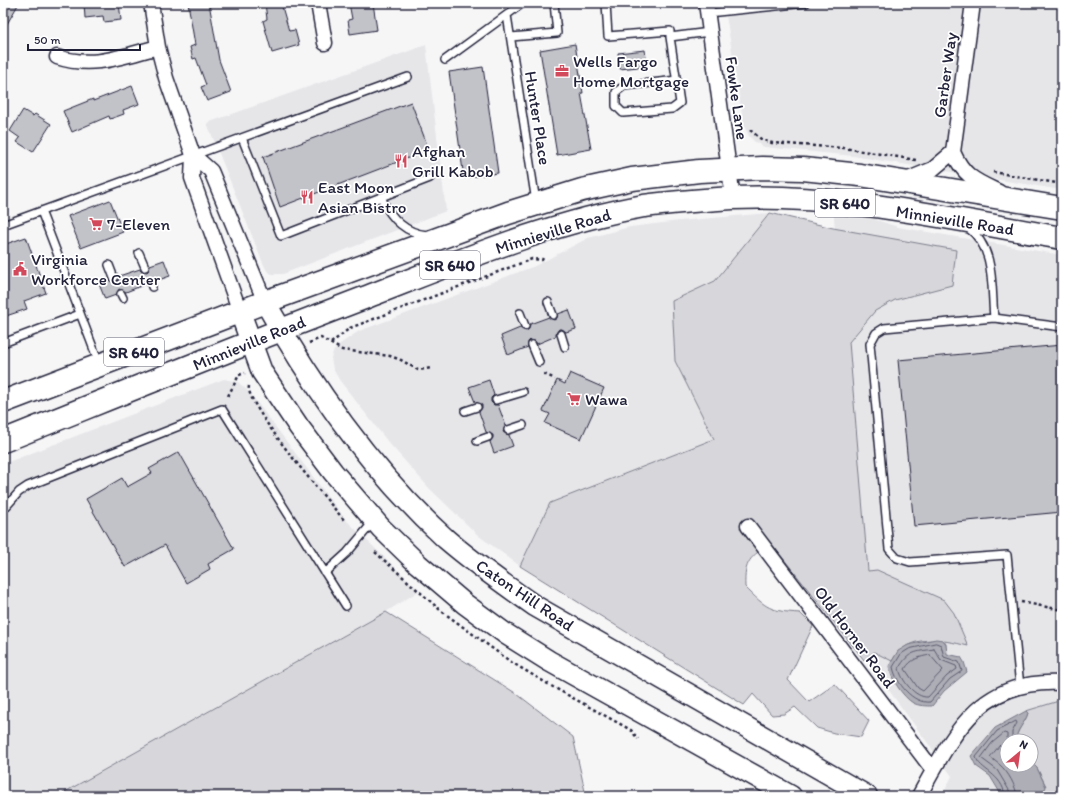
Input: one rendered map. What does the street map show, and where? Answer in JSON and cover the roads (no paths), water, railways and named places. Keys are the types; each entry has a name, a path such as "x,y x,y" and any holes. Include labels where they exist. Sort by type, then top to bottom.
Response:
{"main road":[{"name":"Minnieville Road","path":"3,402 265,302 457,232 536,204 589,188 632,179 762,168 803,169 901,181 1062,208"},
{"name":"Minnieville Road","path":"3,441 250,342 474,256 552,229 606,214 644,206 733,198 766,197 830,201 957,220 1062,238"},
{"name":"Caton Hill Road","path":"265,302 281,330 332,409 360,447 391,484 447,539 494,577 535,606 867,796"},
{"path":"240,312 262,372 299,427 333,472 375,520 418,564 464,604 506,634 549,661 791,796"}],"street":[{"path":"151,3 158,47 166,78 193,155 192,178 240,312"},
{"path":"318,3 324,43"},
{"name":"Garber Way","path":"953,152 973,3"},
{"name":"Fowke Lane","path":"707,8 733,198"},
{"path":"57,57 71,62 100,62 158,47"},
{"path":"901,181 933,169 953,152 964,172 971,178 1016,200"},
{"path":"193,155 211,171 265,302"},
{"name":"Old Horner Road","path":"748,526 933,770"},
{"path":"919,796 954,735 970,716 988,701 1020,687 1042,683 1062,683"}],"lane":[{"path":"445,60 523,3"},
{"path":"511,37 557,33 554,3"},
{"path":"606,3 608,36 670,31 670,37 677,80 680,103 672,109 624,113 616,106 616,92 624,86 677,80"},
{"path":"707,8 806,3"},
{"name":"Hunter Place","path":"507,15 536,204"},
{"path":"670,37 710,32"},
{"path":"3,225 408,77"},
{"path":"242,138 281,236 430,178"},
{"path":"381,197 392,218 414,232 438,235 457,232"},
{"path":"42,211 100,365"},
{"path":"957,220 980,238 985,247 989,261 994,318"},
{"path":"140,254 145,267"},
{"path":"109,265 114,278"},
{"path":"548,302 553,315"},
{"path":"520,312 526,326"},
{"path":"3,343 80,314"},
{"path":"1020,687 1007,555 910,562 897,558 889,549 870,357 872,339 876,333 884,328 994,318 1062,327"},
{"path":"561,334 565,347"},
{"path":"532,345 539,362"},
{"path":"496,400 523,392"},
{"path":"465,411 477,407"},
{"path":"3,510 19,492 28,486 222,409 346,606"},
{"path":"508,430 523,425"},
{"path":"477,441 488,437"},
{"path":"325,572 347,553 375,520"}],"water":[{"path":"936,639 943,640 946,644 947,654 961,657 967,672 944,691 932,706 918,705 909,700 901,692 894,681 889,666 898,651 908,645"},
{"path":"1026,711 1028,713 1017,733 999,733 999,773 1039,772 1046,787 1041,796 1002,796 990,776 976,766 971,756 995,728"}],"place":[{"name":"Wells Fargo Home Mortgage","path":"562,71"},
{"name":"Afghan Grill Kabob","path":"401,161"},
{"name":"East Moon Asian Bistro","path":"307,197"},
{"name":"7-Eleven","path":"96,224"},
{"name":"Virginia Workforce Center","path":"20,269"},
{"name":"Wawa","path":"574,399"}]}
